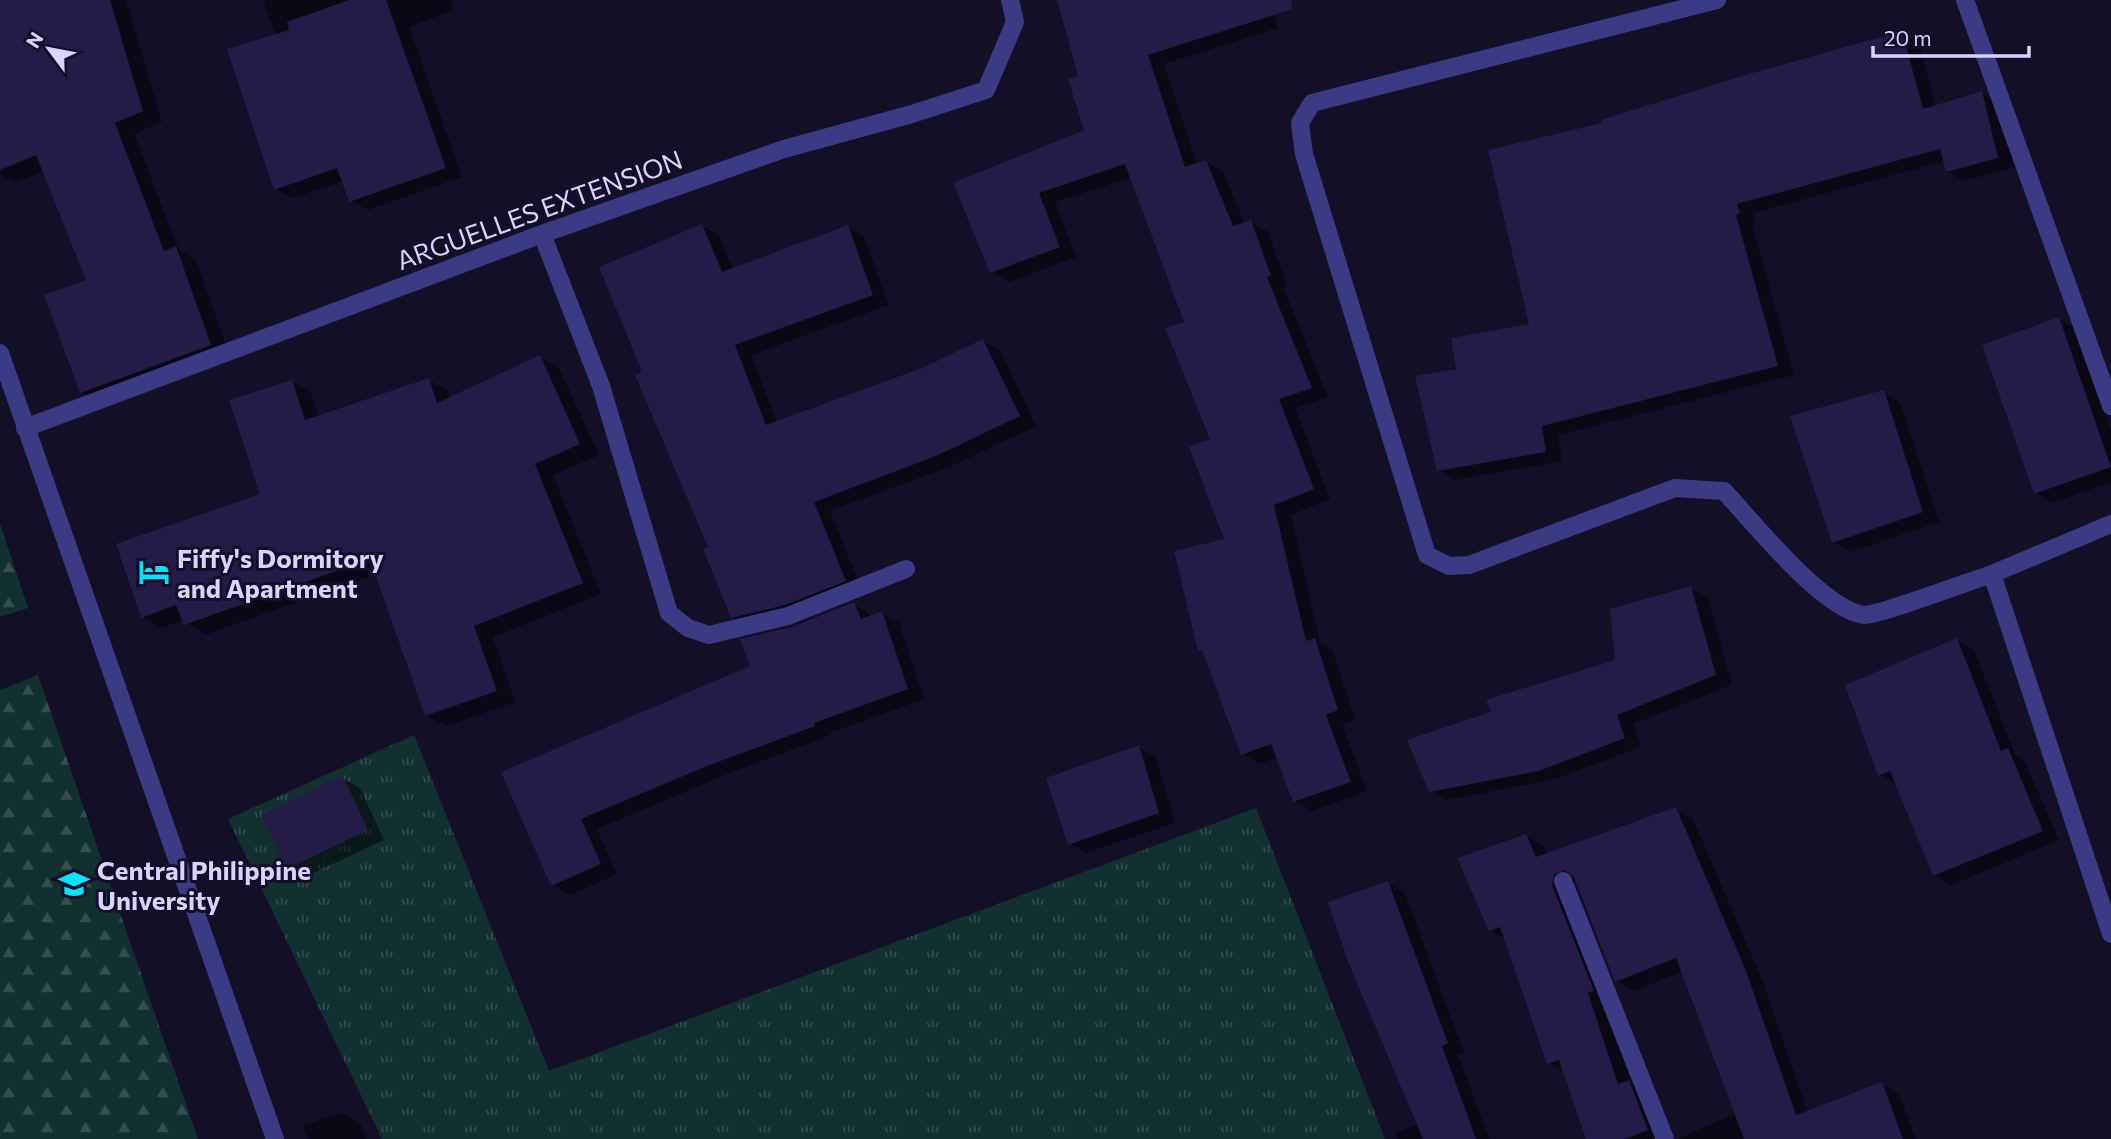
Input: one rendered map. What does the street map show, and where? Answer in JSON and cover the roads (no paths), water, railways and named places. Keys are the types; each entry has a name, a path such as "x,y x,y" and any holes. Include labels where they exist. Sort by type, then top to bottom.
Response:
{"street":[{"name":"ARGUELLES EXTENSION","path":"25,428 542,234 784,149 912,114 986,90 1015,22 1010,0"},
{"path":"1717,0 1312,103 1300,123 1304,154 1427,555 1449,566 1469,565 1675,488 1724,491 1820,592 1838,606 1866,615 1992,574 2111,524"},
{"path":"1965,0 2111,406"},
{"path":"542,234 601,386 669,613 688,628 709,635 788,616 906,569"},
{"path":"0,354 100,646 275,1139"},
{"path":"1992,574 2111,934"},
{"path":"1563,881 1665,1139"}],"place":[{"name":"Fiffy's Dormitory and Apartment","path":"154,572"},
{"name":"Central Philippine University","path":"74,884"}]}
